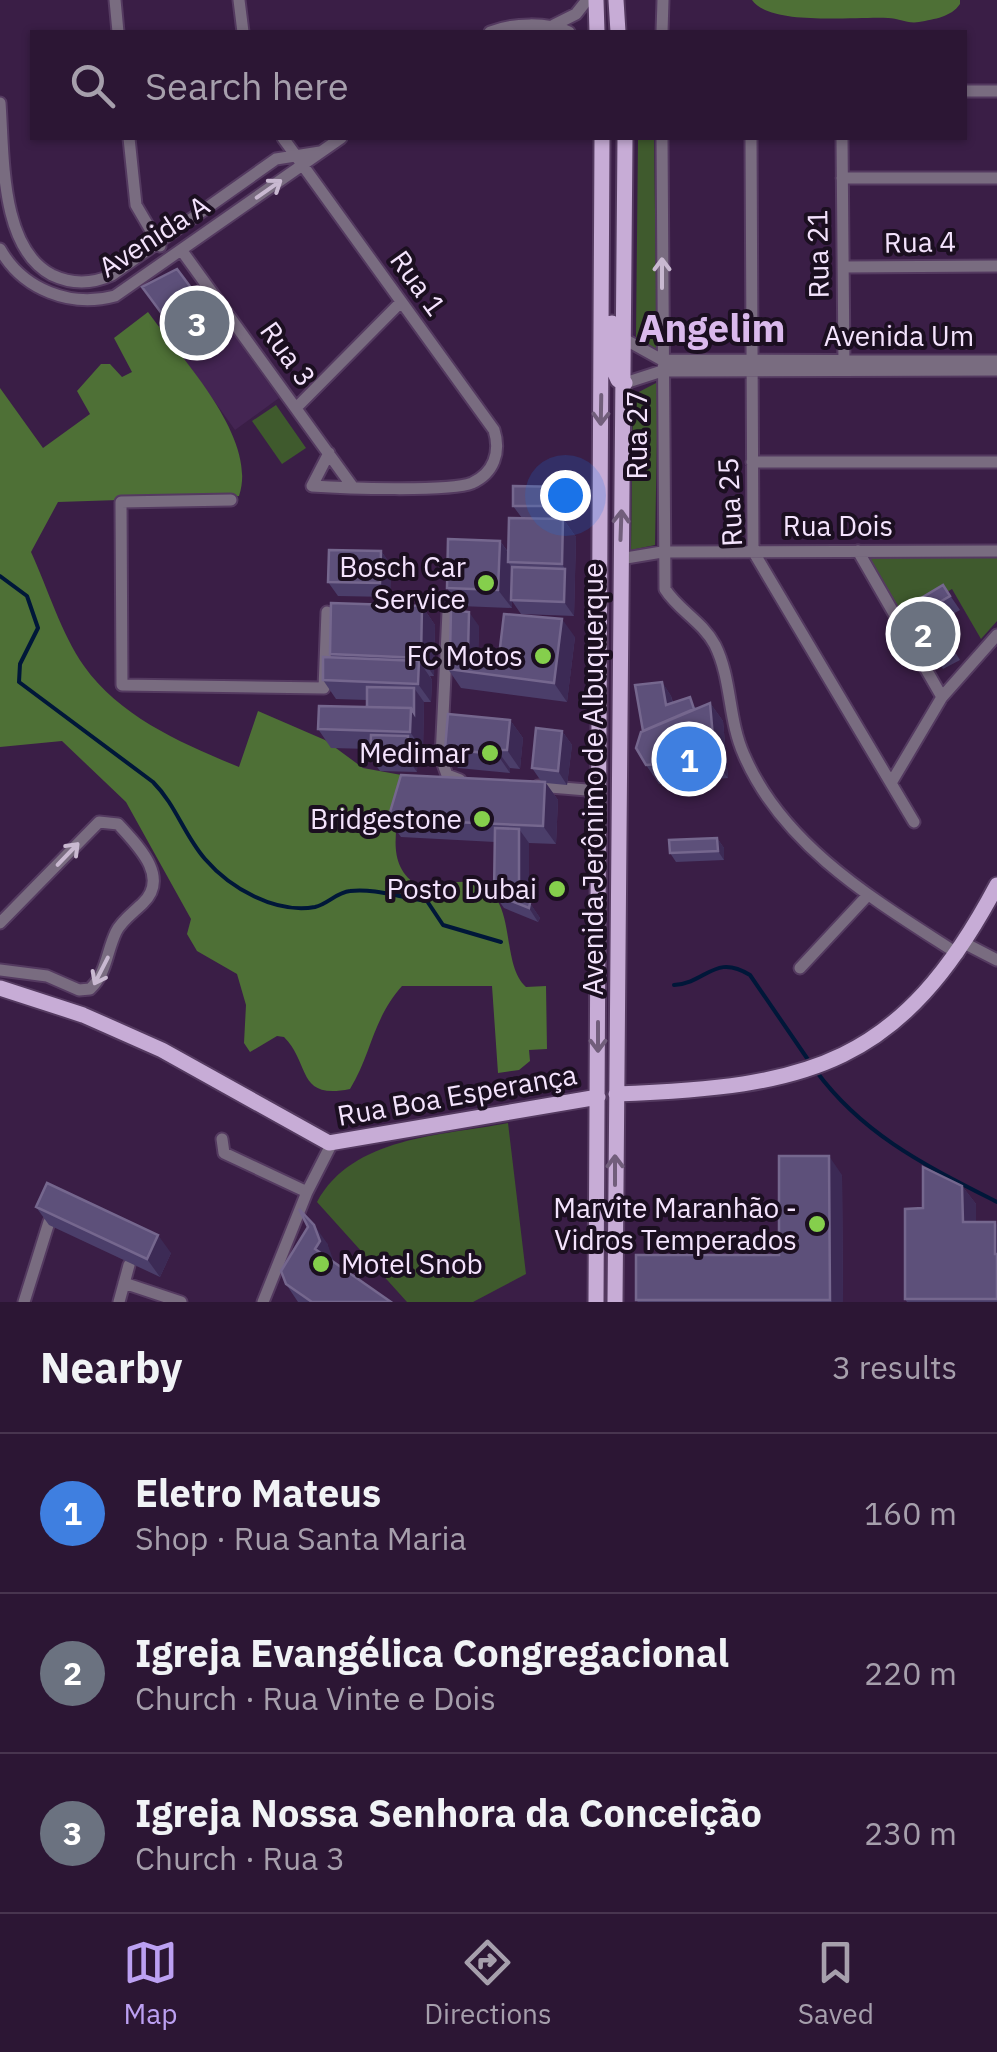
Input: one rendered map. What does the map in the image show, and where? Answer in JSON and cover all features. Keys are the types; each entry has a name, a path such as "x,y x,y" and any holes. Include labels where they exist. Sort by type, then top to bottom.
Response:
{"main road":[{"path":"596,0 597,30"},
{"path":"616,0 618,30"},
{"name":"Avenida Jerônimo de Albuquerque","path":"596,1302 602,140"},
{"name":"Avenida Jerônimo de Albuquerque","path":"615,1302 625,140"},
{"path":"604,204 611,240 613,369 625,383"},
{"path":"616,1094 691,1091 814,1069 896,1022 936,984 962,949 997,885"},
{"name":"Rua Boa Esperança","path":"0,988 26,987 178,1058 332,1144 598,1097"}],"street":[{"path":"115,0 118,30"},
{"path":"239,0 243,30"},
{"path":"497,30 550,26 568,20 587,0"},
{"path":"662,0 662,30"},
{"path":"550,26 563,30"},
{"path":"967,91 997,91"},
{"name":"Avenida A","path":"0,103 11,228 25,255 42,270 68,281 92,282 112,275 276,159 320,152"},
{"path":"129,140 136,205 169,260"},
{"name":"Rua 1","path":"284,140 494,430 498,448 494,462 470,484 352,486"},
{"name":"Avenida A","path":"0,250 7,262 46,291 82,300 115,296 337,140"},
{"name":"Rua 27","path":"662,140 662,552 667,594 695,616 715,646 743,754 763,790 820,857 868,895 962,949 997,960"},
{"name":"Rua 25","path":"751,140 753,551 914,822"},
{"name":"Rua 21","path":"842,140 844,365"},
{"path":"842,178 997,178"},
{"name":"Rua 3","path":"182,251 352,486"},
{"name":"Rua 4","path":"843,268 997,266"},
{"path":"296,408 401,302"},
{"name":"Avenida Um","path":"626,340 662,365"},
{"name":"Avenida Um","path":"625,383 662,365 997,361"},
{"name":"Avenida Um","path":"844,365 997,370"},
{"path":"328,453 312,486 352,486"},
{"path":"752,462 997,462"},
{"path":"230,500 121,502 122,684 324,688 327,612"},
{"path":"858,551 942,697"},
{"name":"Rua Dois","path":"620,559 662,552 997,551"},
{"path":"448,612 440,758 453,780 471,781"},
{"path":"892,782 942,697 997,635"},
{"path":"526,786 599,791"},
{"path":"0,923 99,822 118,824 138,846 156,880 154,893 118,928 101,978 90,990 79,990 47,976 0,970"},
{"path":"800,968 868,895"},
{"path":"222,1139 224,1153 307,1192"},
{"path":"263,1302 307,1192 332,1144"},
{"path":"24,1302 49,1222"},
{"path":"119,1302 129,1265"},
{"path":"124,1284 182,1302"}],"shaded area":[{"path":"228,327 279,398 235,430 184,359"}],"green space":[{"path":"752,0 960,0 960,4 942,17 915,22 795,17 777,14"},
{"path":"638,140 654,140 657,350 636,337"},
{"path":"148,312 227,424 238,449 242,473 239,496 58,502 31,552 68,639 99,684 134,714 239,767 258,711 325,740 363,768 407,776 396,836 399,865 419,886 469,882 489,890 503,915 518,976 526,987 546,986 547,1049 529,1050 530,1061 519,1070 498,1073 492,986 402,986 384,1011 350,1089 333,1091 313,1084 284,1037 277,1036 250,1052 244,1043 246,1005 237,974 197,951 187,934 191,919 126,802 62,741 0,747 0,388 43,448 90,414 77,391 101,364 110,364 122,377 132,372 114,338"},
{"path":"658,382 655,545 631,550 633,395"},
{"path":"276,405 306,448 282,464 252,421"},
{"path":"997,556 997,621 981,639 952,589 903,618 868,557"},
{"path":"508,1123 526,1274 473,1302 407,1302 317,1202 333,1180 376,1151 428,1136"}],"building":[{"path":"177,269 201,301 207,297 215,309 171,341 161,327 168,322 142,287"},
{"path":"513,486 565,487 565,506 513,506"},
{"path":"509,518 563,519 562,564 508,562"},
{"path":"448,539 500,541 498,590 447,588"},
{"path":"329,550 381,551 380,583 328,582"},
{"path":"512,567 565,569 564,602 511,600"},
{"path":"943,585 950,596 916,616 920,623 932,616 950,646 933,655 903,609"},
{"path":"331,603 422,606 421,658 330,654"},
{"path":"451,610 469,612 468,652 451,650 450,654"},
{"path":"504,614 562,619 554,683 448,669 451,650 499,656"},
{"path":"323,657 419,661 418,684 323,680"},
{"path":"662,682 666,705 690,697 694,709 643,731 635,685"},
{"path":"367,687 414,688 414,713 411,708 367,707"},
{"path":"710,703 715,760 646,765 636,748 641,732"},
{"path":"319,706 411,708 410,732 318,729"},
{"path":"448,714 510,720 507,750 497,750 497,754 445,749"},
{"path":"536,728 562,731 558,771 532,768"},
{"path":"371,735 408,736 407,758 370,757"},
{"path":"401,775 545,782 543,826 388,819"},
{"path":"495,828 519,829 519,891 530,903 529,908 494,894"},
{"path":"717,838 718,851 670,853 669,840"},
{"name":"Marvite Maranhão - Vidros Temperados","path":"779,1156 829,1156 830,1300 636,1300 636,1255 779,1255"},
{"path":"923,1167 962,1186 963,1222 995,1222 997,1299 905,1299 905,1209 923,1208"},
{"path":"47,1183 158,1235 147,1259 36,1207"},
{"path":"299,1209 314,1225 320,1241 315,1249 391,1302 312,1302 286,1284 281,1271 308,1227"}],"waterway":[{"path":"0,576 27,596 38,628 20,664 19,682 153,782 198,850 227,880 284,907 315,907 345,892 359,890 427,901 443,925 501,942"},
{"path":"674,985 719,968 738,969 750,975 811,1064"},
{"path":"816,1071 876,1132 997,1202"}],"place":[{"name":"Igreja Nossa Senhora da Conceição","path":"197,323"},
{"name":"Bosch Car Service","path":"486,583"},
{"name":"Igreja Evangélica Congregacional","path":"923,634"},
{"name":"FC Motos","path":"543,656"},
{"name":"Medimar","path":"490,753"},
{"name":"Eletro Mateus","path":"689,759"},
{"name":"Bridgestone","path":"482,819"},
{"name":"Posto Dubai","path":"557,889"},
{"name":"Marvite Maranhão - Vidros Temperados","path":"817,1224"},
{"name":"Motel Snob","path":"321,1264"}],"district":[{"name":"Angelim","path":"712,329"}]}
